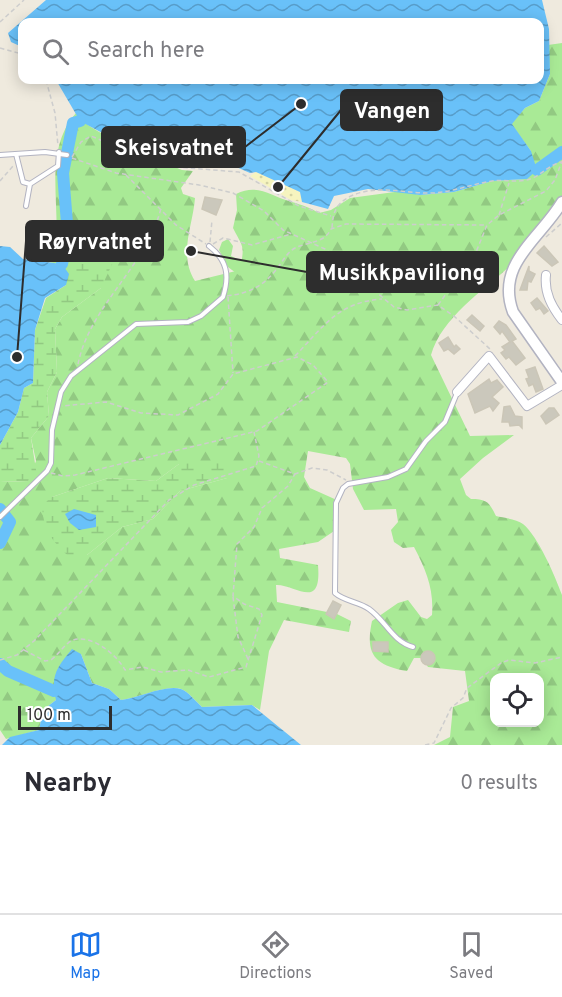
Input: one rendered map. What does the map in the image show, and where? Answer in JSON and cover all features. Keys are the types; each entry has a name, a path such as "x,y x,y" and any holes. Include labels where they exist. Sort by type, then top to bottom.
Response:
{"main road":[{"path":"562,202 552,219 513,265 508,282 508,299 513,312 562,384"}],"street":[{"path":"546,275 545,285 551,306 562,320"},
{"path":"457,392 489,356 528,406 562,384"}],"lane":[{"path":"16,154 20,159 23,182 30,184"},
{"path":"0,155 65,155"},
{"path":"26,206 30,184 58,166 65,155"},
{"path":"0,516 47,471 51,463 51,434 63,387 76,372 136,324 188,322 226,296 227,272 217,252 209,246"},
{"path":"413,647 396,638 382,620 369,609 335,593 336,503 343,488 348,484 388,477 406,469 426,441 444,422 457,392"}],"path":[{"path":"0,22 24,0"},
{"path":"0,48 18,53"},
{"path":"47,84 65,155"},
{"path":"65,155 92,136 163,166 239,172 299,206 331,216"},
{"path":"65,155 125,174 228,191 253,203 281,228 315,243 384,299 400,309 438,305 490,348 489,356"},
{"path":"0,181 20,159"},
{"path":"233,374 226,296 248,293 259,287 273,275 291,251 315,243 329,235 331,216 342,202 358,193 396,189 433,193 494,181 509,182 532,178 561,161"},
{"path":"438,305 454,283 470,267 487,225 499,215 546,191 559,173 561,161"},
{"path":"125,174 176,225 209,246"},
{"path":"499,215 509,182"},
{"path":"76,372 81,352 91,330 123,277 143,253 155,230 161,208"},
{"path":"209,246 212,220"},
{"path":"331,229 350,224 487,225"},
{"path":"546,238 562,224"},
{"path":"209,246 223,238 252,245 292,234"},
{"path":"294,357 340,310 361,301 384,299"},
{"path":"47,471 70,476 254,432 328,382 313,365 300,357 294,357 233,374 218,394 178,415 141,413 106,402 92,401 58,407"},
{"path":"254,432 259,461"},
{"path":"259,461 295,474 318,468 342,476 348,484"},
{"path":"0,660 24,650 169,500 180,492 225,474 250,469 259,461"},
{"path":"249,662 238,637 233,614 232,580 237,544 254,527 262,508 288,486 295,474"},
{"path":"24,650 45,661 51,660 73,640 81,639 113,653 125,670 143,667 161,672 188,670 209,677 246,667 249,662 251,647 262,615 259,609 244,604 233,596"},
{"path":"425,745 434,743 451,708 463,698 467,688 501,663 509,660 535,663 562,657"}],"green space":[{"path":"562,43 562,210 518,258 454,317 436,341 431,355 470,436 514,435 460,479 466,495 471,499 484,501 489,504 496,516 517,521 529,530 546,557 559,587 562,595 562,745 434,745 450,737 453,707 469,701 465,671 428,667 422,658 414,658 407,671 396,668 374,656 370,642 372,621 398,603 408,600 421,617 427,619 432,615 430,588 422,564 414,547 403,548 394,542 391,530 398,522 396,509 364,510 353,489 350,464 346,458 308,451 304,477 310,488 339,501 337,529 318,542 279,549 280,558 318,565 318,579 316,588 311,592 276,585 277,602 337,614 351,621 349,632 284,620 269,651 260,710 252,705 202,707 186,692 175,688 121,700 109,689 92,683 81,654 56,700 43,710 39,730 6,739 0,730 0,482 28,481 36,461 31,438 49,416 47,392 57,372 55,329 62,317 101,288 94,224 66,251 55,253 57,235 56,162 59,145 76,113 83,121 108,137 182,170 193,171 181,188 183,194 195,198 187,250 190,271 195,281 240,270 242,247 233,228 237,210 236,194 244,191 258,190 306,206 319,213 331,210 350,198 402,191 420,195 454,192 492,181 527,179 531,151 511,124 525,108 539,101 550,74 548,45","holes":["179,464 227,478 180,491 153,519 122,527 87,555 52,497 108,478 156,481"]},
{"path":"110,223 118,232 116,256 101,288 62,317 55,329 57,372 47,392 49,416 31,438 37,476 28,481 0,482 0,445 18,412 24,388 33,383 35,330 46,298 66,285 61,264 32,260 66,251 94,224"},
{"path":"228,239 233,246 231,256 246,263 248,268 240,276 228,267 219,250 222,242"},
{"path":"222,460 231,468 227,478 180,491 153,519 122,527 87,555 73,560 60,548 47,530 42,505 52,497 108,478 156,481 179,464"}],"sand":[{"path":"256,172 300,192 302,202 291,200 250,176"}],"water":[{"path":"46,0 542,0 549,29 550,74 539,101 525,108 512,124 531,151 537,170 527,179 492,181 454,192 420,195 368,189 334,196 328,209 302,202 300,192 256,172 250,173 234,166 175,163 121,143 80,121 58,84 544,84 544,18 25,18"},
{"path":"18,24 18,45 11,42 8,33"},
{"path":"0,246 10,247 23,259 62,264 69,274 66,285 45,298 35,330 33,383 24,388 18,412 0,445"},
{"path":"74,509 96,515 96,527 79,530 70,523 65,514"},
{"path":"72,649 81,654 92,683 109,689 121,700 175,688 186,692 202,707 252,705 301,745 2,745 10,737 39,730 43,710 56,700 54,678 56,672"}],"building":[{"path":"205,197 222,200 216,215 202,209"},
{"path":"544,246 558,262 552,266 537,253"},
{"path":"529,266 529,271 535,274 531,282 528,281 527,290 520,290"},
{"path":"537,298 548,311 544,314 540,308 536,310 531,303"},
{"path":"472,315 484,326 480,331 467,320"},
{"path":"499,321 506,325 516,339 512,341 525,358 516,365 509,357 506,359 501,353 505,350 502,347 510,342 502,331 500,334 494,327"},
{"path":"448,337 454,347 456,345 460,349 454,354 448,349 444,351 439,343"},
{"path":"535,367 543,389 536,392 533,384 529,386 526,379 529,378 526,370"},
{"path":"489,379 491,383 497,380 503,387 492,397 499,403 493,411 490,406 475,413 468,394"},
{"path":"510,406 515,416 522,417 522,428 519,425 510,426 509,422 502,422 504,407"},
{"path":"549,408 554,408 559,415 546,424 541,416"},
{"path":"333,601 341,605 334,619 326,614"},
{"path":"373,642 388,642 388,652 373,651"},
{"path":"428,651 433,653 435,658 433,663 428,665 423,663 421,658 423,653"}],"waterway":[{"path":"62,264 68,236 63,173 73,123 80,121"},
{"path":"537,170 562,152"},
{"path":"0,509 10,522 0,543"},
{"path":"0,664 8,671 54,691"}],"place":[{"name":"Skeisvatnet","path":"301,104"},
{"name":"Vangen","path":"278,187"},
{"name":"Musikkpaviliong","path":"191,251"},
{"name":"Røyrvatnet","path":"17,357"}]}
